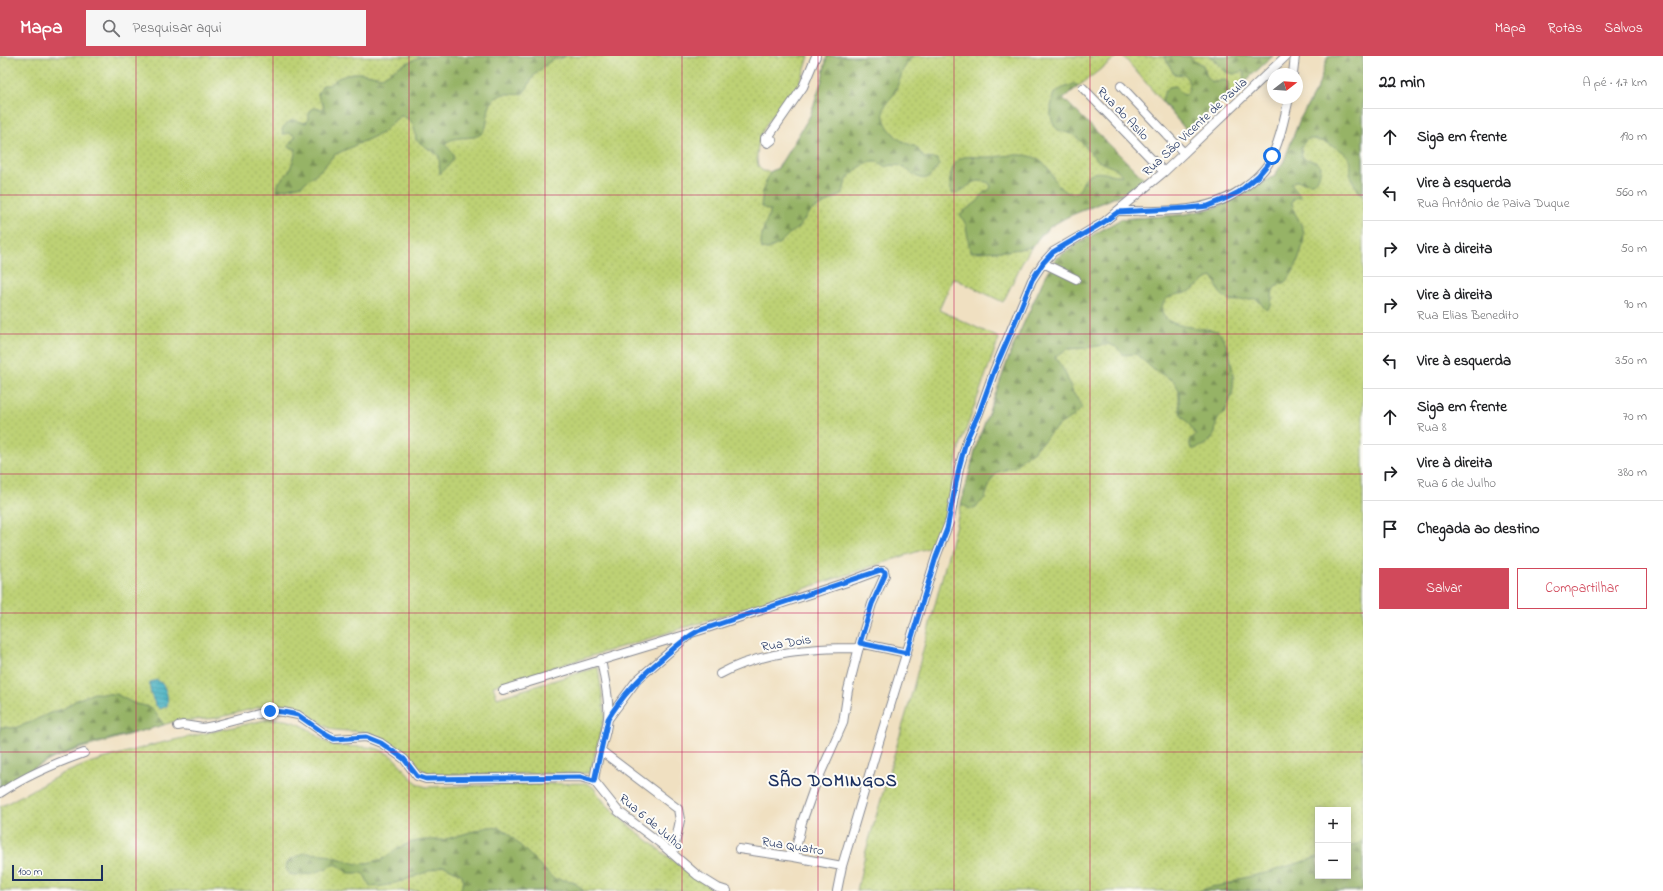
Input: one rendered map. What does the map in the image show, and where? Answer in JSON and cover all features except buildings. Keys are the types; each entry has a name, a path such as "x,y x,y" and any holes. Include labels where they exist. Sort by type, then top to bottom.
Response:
{"street":[{"path":"769,136 803,87 816,56"},
{"name":"Rua São Vicente de Paula","path":"837,891 842,866 936,557 948,524 966,441 979,413 994,371 1032,280 1043,263 1053,252 1118,212 1164,172 1286,56"},
{"path":"1294,68 1295,56"},
{"path":"1121,86 1184,153"},
{"name":"Rua do Asilo","path":"1083,88 1164,172"},
{"path":"1118,212 1174,210 1208,206 1239,192 1258,176 1268,164 1276,146 1287,104"},
{"path":"1043,263 1076,279"},
{"path":"503,690 601,659 698,631 877,571 881,570 885,572 872,604 859,646 848,690 843,723 814,788 802,822 794,857"},
{"path":"608,719 637,680 649,668 681,640 698,631"},
{"name":"Rua Dois","path":"720,674 743,663 783,652 859,646 907,653"},
{"path":"178,726 203,728 270,711 283,712 298,715 334,739 366,737 381,743 404,759 417,776 426,779 580,777 594,781 608,719 601,659"},
{"path":"600,750 678,809 680,820 673,854"},
{"path":"0,793 20,780 50,764 84,753"},
{"name":"Rua 6 de Julho","path":"594,781 618,811 706,882 727,891"},
{"name":"Rua Quatro","path":"739,849 842,866"}],"green space":[{"path":"0,56 809,56 798,85 766,124 762,133 757,155 758,164 763,171 770,172 778,168 810,116 822,80 827,56 1118,56 1063,98 1144,179 1116,197 1067,216 1051,226 1043,233 1029,251 1003,302 953,278 939,310 999,338 959,449 945,520 937,545 706,621 493,686 497,698 598,667 605,715 590,773 433,775 424,771 401,749 376,736 365,732 334,730 325,726 299,708 290,705 275,705 260,707 217,718 173,722 79,749 54,758 27,772 0,789"},
{"path":"422,56 566,56 559,59 553,59 540,70 533,77 522,94 504,94 495,99 489,108 486,125 481,134 472,137 453,139 445,144 452,152 453,158 450,164 440,174 439,156 416,140 413,125 409,119 401,116 382,133 334,155 323,168 302,185 277,191 279,183 289,171 296,149 289,147 289,144 296,136 289,133 283,134 282,129 286,124 293,120 305,123 307,122 310,110 313,108 322,109 324,106 319,99 318,94 323,85 329,85 338,78 353,73 382,77 398,67"},
{"path":"827,56 913,56 903,69 894,94 886,104 884,109 885,120 890,130 898,138 905,143 916,147 924,158 938,159 939,165 929,177 919,178 905,168 899,166 893,165 886,167 876,161 869,162 860,167 849,177 841,195 812,210 799,228 789,234 780,243 768,249 762,249 762,235 771,210 767,210 761,206 763,190 770,172 778,168 810,116 822,80"},
{"path":"1123,56 1273,56 1187,131"},
{"path":"1164,56 1189,56 1194,61 1203,65 1209,80 1225,80 1228,82 1228,90 1230,94 1187,131 1162,101 1164,93 1169,87 1176,86 1183,95 1187,94 1189,89 1188,82 1184,75 1174,74"},
{"path":"1210,56 1273,56 1241,85 1244,75 1243,71 1234,74 1226,72"},
{"path":"1328,56 1363,56 1363,891 857,891 865,854 909,704 977,444 1012,349 1043,281 1056,259 1121,219 1181,215 1215,208 1253,189 1275,175 1284,161 1300,119 1318,87"},
{"path":"1328,56 1363,56 1363,197 1352,179 1348,157 1341,151 1324,142 1309,139 1304,142 1301,148 1302,157 1319,164 1321,166 1320,174 1315,182 1309,183 1294,181 1291,184 1301,197 1295,198 1292,201 1292,205 1303,229 1304,234 1302,249 1293,272 1284,282 1273,289 1271,306 1266,310 1257,299 1234,301 1225,298 1219,292 1212,277 1186,293 1171,296 1165,300 1163,304 1163,315 1168,320 1184,326 1217,331 1222,336 1229,351 1233,379 1232,394 1226,409 1217,420 1215,433 1211,439 1201,446 1191,449 1189,440 1196,435 1181,415 1179,406 1179,390 1174,381 1154,370 1136,354 1124,355 1116,347 1109,344 1086,348 1067,349 1055,357 1065,372 1073,393 1083,407 1074,416 1062,423 1050,433 1034,451 1023,458 1016,466 998,472 991,480 985,498 976,507 970,509 961,504 977,444 1012,349 1043,281 1056,259 1079,243 1121,219 1181,215 1215,208 1253,189 1275,175 1284,161 1300,119 1318,87"},
{"path":"1074,84 1079,86 1063,98 1144,179 1122,194 1069,216 1051,226 1040,236 1032,247 1007,251 970,252 966,225 960,214 978,201 984,192 989,190 991,187 989,183 977,181 957,193 952,193 950,179 952,170 956,162 962,158 1012,155 1026,155 1033,157 1044,163 1057,184 1065,191 1070,193 1078,191 1087,176 1090,174 1098,172 1122,175 1116,169 1096,159 1075,136 1060,131 1055,127 1051,113 1053,95"},
{"path":"94,693 116,694 135,704 152,708 164,725 94,743 66,752 39,765 0,789 0,727 14,728 29,723 65,708 76,700"},
{"path":"270,719 285,720 299,724 330,744 379,749 397,761 410,777 420,785 426,787 586,783 593,787 605,803 628,825 694,877 716,891 0,891 0,807 62,774 92,762 156,744"},
{"path":"488,827 500,828 508,833 554,879 573,881 584,891 460,891 464,880 461,874 444,866 395,883 377,887 370,886 362,873 348,873 338,865 333,865 323,870 303,875 289,874 286,867 288,861 304,853 324,854 357,864 367,863 383,859 396,849 412,842 443,840"},
{"path":"1363,840 1363,888 1356,891 1199,891 1211,887 1230,884 1239,879 1266,873 1315,858 1315,879 1351,879 1351,846"}],"water":[{"path":"157,680 165,688 168,699 167,706 160,709 154,701 150,689 150,682"}],"district":[{"name":"SÃO DOMINGOS","path":"833,780"}],"route":[{"path":"270,711 298,715 334,739 366,737 381,743 404,759 412,771 420,778 580,777 594,781 594,773 608,719 613,711 637,680 649,668 681,640 698,631 881,570 885,572 885,575 872,604 860,643 907,653 936,557 950,520 962,453 966,441 979,413 990,381 1032,280 1048,256 1118,212 1174,210 1215,204 1239,192 1252,182 1264,170 1272,156"}]}
